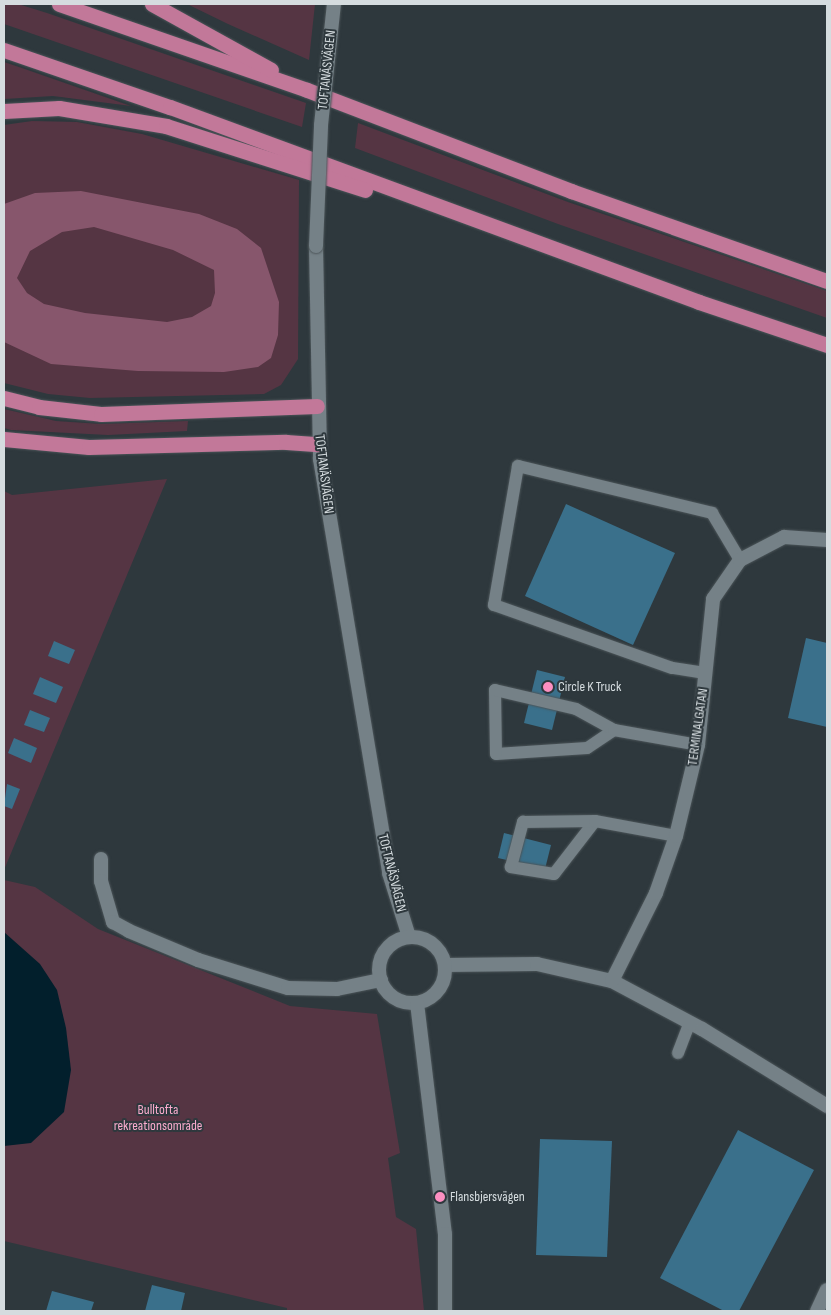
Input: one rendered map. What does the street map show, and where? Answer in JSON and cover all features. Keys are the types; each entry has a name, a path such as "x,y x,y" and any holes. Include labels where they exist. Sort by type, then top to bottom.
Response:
{"highway":[{"path":"59,4 307,90 571,191 827,281"},
{"path":"152,4 307,90"},
{"path":"4,50 170,107 480,222 827,345"},
{"path":"4,111 59,108 166,126 364,190 480,222"},
{"path":"4,398 39,408 101,414 317,406"},
{"path":"4,439 89,447 286,442 318,444"}],"street":[{"name":"TOFTANÄSVÄGEN","path":"334,4 321,125 316,246 318,444 389,873 409,937"},
{"name":"TERMINALGATAN","path":"612,981 656,893 676,836 698,745 713,599 740,560 784,537 827,540"},
{"path":"101,859 101,881 113,922 129,931 198,960 288,988 338,989 380,980"},
{"path":"409,937 432,944 444,964 440,988 432,997 417,1003 396,999 380,980 379,966 384,952 395,942 409,937"},
{"path":"444,964 537,964 612,981 690,1022 827,1106"},
{"path":"417,1003 445,1234 445,1311"},
{"path":"817,1311 827,1290"}],"lane":[{"path":"705,673 672,668 494,605 518,466 712,513 740,560"},
{"path":"614,730 587,748 496,754 495,690 576,709 614,730 698,745"},
{"path":"594,821 554,874 511,867 523,822 594,821 676,836"},
{"path":"678,1053 690,1022"}],"green space":[{"path":"4,4 18,4 47,13 306,103 302,127 4,24"},
{"path":"187,4 315,4 309,60 228,24"},
{"path":"4,62 131,106 53,96 4,99"},
{"path":"32,121 77,122 142,134 299,180 298,359 281,385 264,394 90,398 48,394 4,383 4,125"},
{"path":"358,123 568,202 827,291 827,318 558,224 355,148"},
{"path":"4,409 56,421 101,424 188,421 187,431 108,435 11,430 4,428"},
{"path":"167,479 4,870 4,491 12,495"},
{"name":"Bulltofta rekreationsområde","path":"4,880 35,887 98,929 290,1006 377,1014 400,1153 388,1158 396,1217 416,1229 424,1311 287,1311 287,1308 4,1241"}],"shaded area":[{"path":"81,191 199,214 237,229 261,248 279,302 278,335 271,358 258,367 224,372 138,371 51,364 4,342 4,204 35,193","holes":["94,227 173,250 214,270 215,293 211,306 192,317 167,322 85,313 44,304 27,293 17,278 30,251 62,232"]}],"water":[{"path":"4,932 40,964 57,990 66,1028 71,1070 64,1112 31,1143 4,1146"}],"building":[{"path":"566,504 675,553 633,645 525,596"},
{"path":"806,638 827,643 827,727 788,718"},
{"path":"54,641 75,650 69,664 48,656"},
{"path":"537,670 565,677 552,730 524,723"},
{"path":"40,677 63,687 56,703 33,694"},
{"path":"30,710 50,718 44,732 24,725"},
{"path":"14,738 37,748 31,763 8,753"},
{"path":"7,784 20,789 12,809 4,806"},
{"path":"504,833 551,845 545,869 498,858"},
{"path":"738,1130 814,1170 739,1311 724,1311 660,1278"},
{"path":"540,1139 612,1141 607,1257 536,1255"},
{"path":"152,1285 185,1293 181,1311 145,1311"},
{"path":"52,1291 94,1302 91,1311 46,1311"}],"place":[{"name":"Circle K Truck","path":"548,687"},
{"name":"Flansbjersvägen","path":"440,1197"}]}
